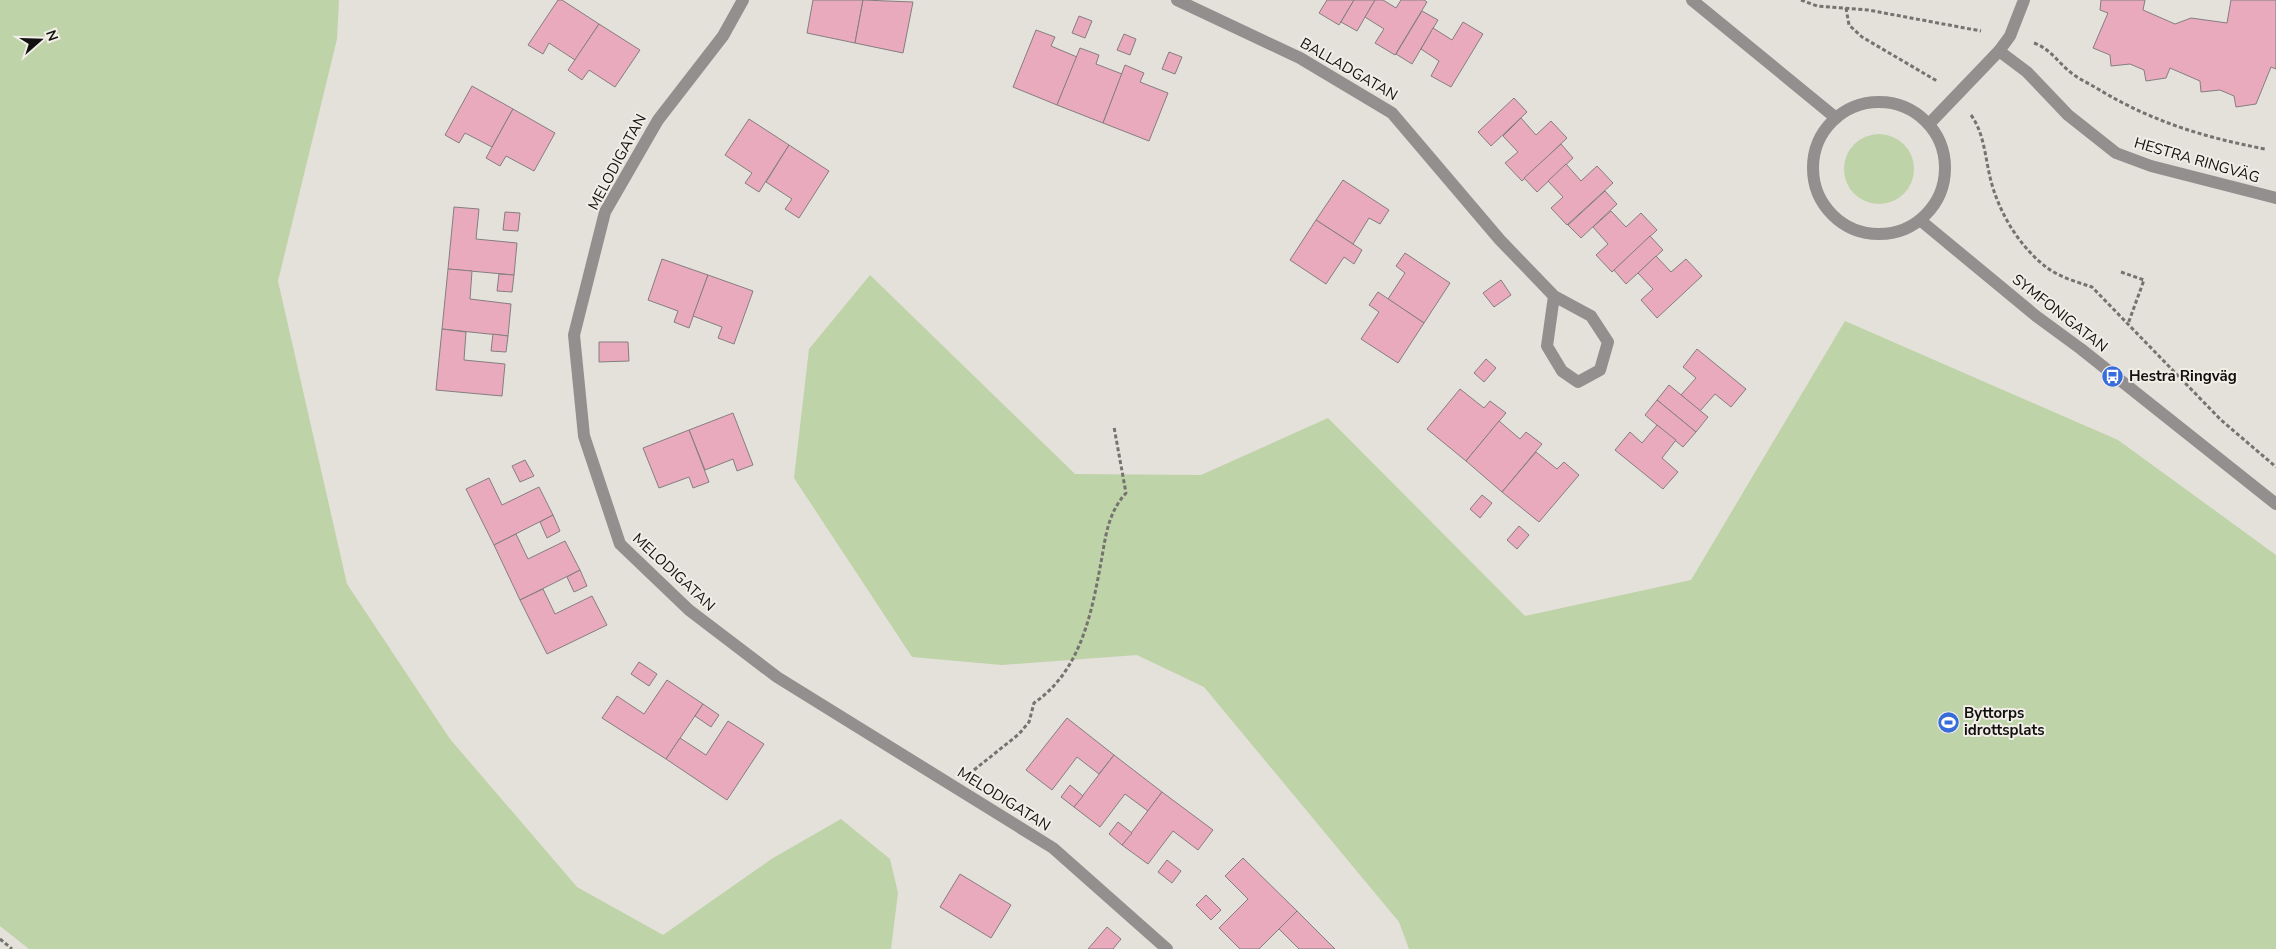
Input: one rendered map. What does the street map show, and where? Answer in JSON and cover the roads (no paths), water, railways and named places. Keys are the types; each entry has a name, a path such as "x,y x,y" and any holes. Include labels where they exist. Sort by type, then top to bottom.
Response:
{"street":[{"name":"MELODIGATAN","path":"743,0 724,36 658,120 606,212 574,335 584,436 620,544 689,610 777,677 1053,848 1167,949"},
{"name":"BALLADGATAN","path":"1177,0 1300,58 1392,113 1500,240 1554,296 1591,316 1608,342 1600,370 1578,382 1562,371 1548,346 1554,296"},
{"path":"1692,0 1836,118"},
{"path":"1929,124 1999,51 2010,36 2024,0"},
{"name":"HESTRA RINGVÄG","path":"1999,51 2028,72 2068,115 2116,153 2151,166 2276,198"},
{"path":"1884,102 1908,109 1929,124 1941,145 1945,168 1941,191 1936,202 1920,220 1899,231 1875,234 1852,229 1841,223 1824,206 1814,184 1814,159 1821,137 1836,118 1853,107 1884,102"},
{"name":"SYMFONIGATAN","path":"1920,220 2036,316 2081,348 2276,504"}],"place":[{"name":"Hestra Ringväg","path":"2113,376"},
{"name":"Byttorps idrottsplats","path":"1948,722"}]}
